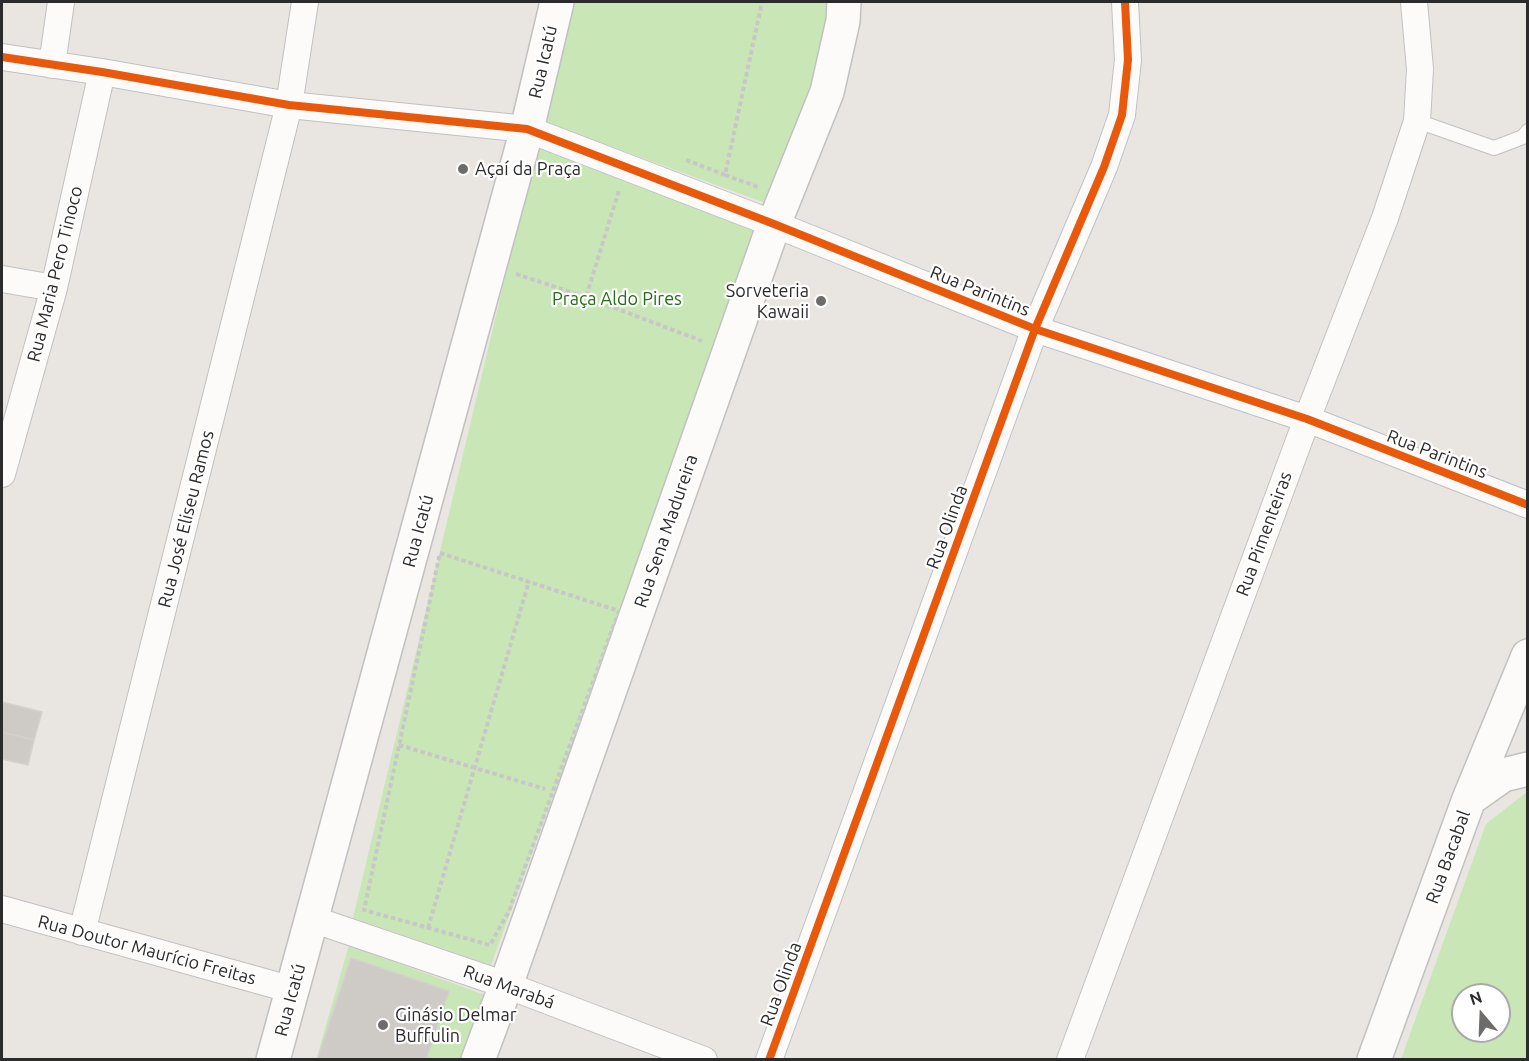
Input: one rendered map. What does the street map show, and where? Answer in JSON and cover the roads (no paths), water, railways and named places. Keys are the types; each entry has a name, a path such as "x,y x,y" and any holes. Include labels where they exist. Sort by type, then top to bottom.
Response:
{"street":[{"path":"52,65 61,2"},
{"name":"Rua José Eliseu Ramos","path":"82,932 289,105 305,2"},
{"name":"Rua Icatú","path":"273,1059 527,129 558,2"},
{"name":"Rua Sena Madureira","path":"478,1059 774,224 827,92 843,21 844,2"},
{"name":"Rua Olinda","path":"769,1059 1035,329 1104,166 1122,115 1128,60 1125,2"},
{"name":"Rua Pimenteiras","path":"1070,1059 1307,419 1386,218 1417,121 1420,69 1414,2"},
{"name":"Rua Parintins","path":"2,57 289,105 527,129 774,224 1035,329 1307,419 1527,505"},
{"name":"Rua Maria Pero Tinoco","path":"2,474 54,288 102,72"},
{"path":"2,279 54,288"},
{"path":"1522,670 1527,717"},
{"name":"Rua Bacabal","path":"1374,1059 1469,799 1522,670"},
{"path":"1469,799 1503,775 1527,769"},
{"name":"Rua Doutor Maurício Freitas","path":"2,909 293,990"},
{"name":"Rua Marabá","path":"312,919 506,985 704,1059"}],"lane":[{"path":"1417,121 1494,148 1523,137 1527,131"}],"place":[{"name":"Açaí da Praça","path":"463,169"},
{"name":"Sorveteria Kawaii","path":"821,301"},
{"name":"Ginásio Delmar Buffulin","path":"383,1025"}],"park label":[{"name":"Praça Aldo Pires","path":"617,299"}]}
